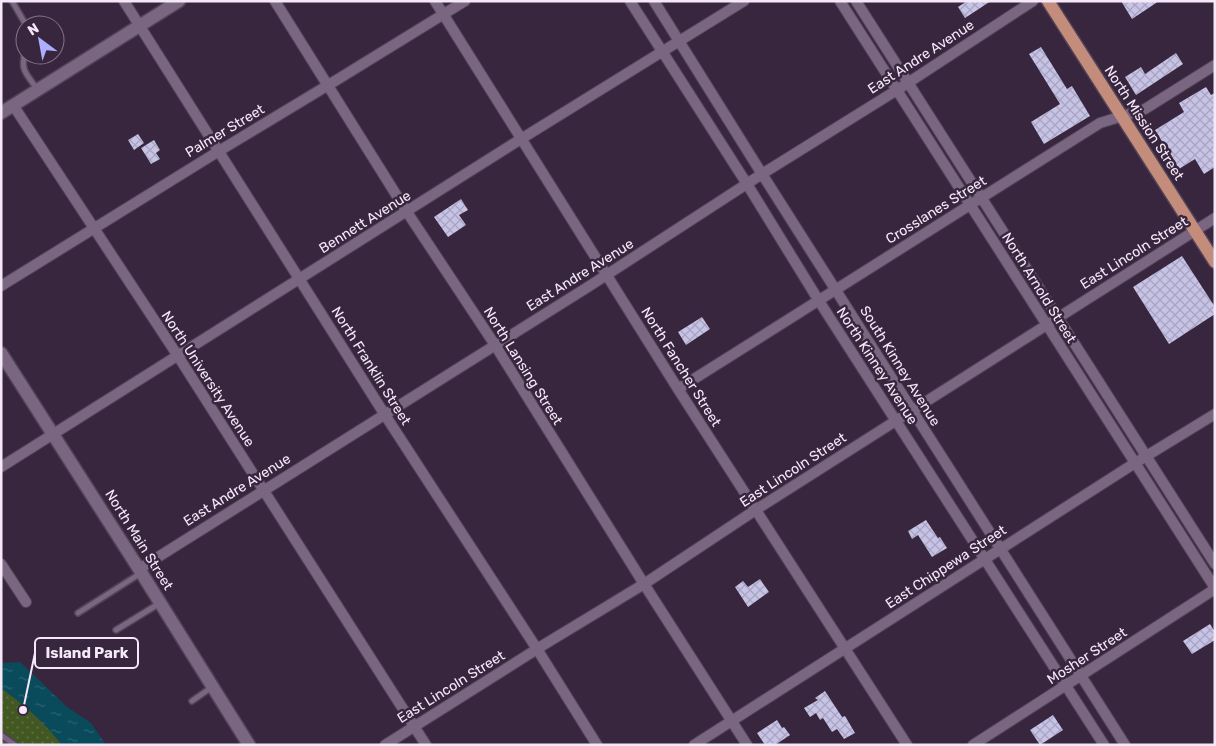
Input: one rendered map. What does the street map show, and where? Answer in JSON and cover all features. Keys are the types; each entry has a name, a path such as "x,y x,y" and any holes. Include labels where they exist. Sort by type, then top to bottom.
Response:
{"main road":[{"name":"North Mission Street","path":"1048,1 1215,262"}],"street":[{"name":"North Franklin Street","path":"124,1 597,745"},
{"path":"5,109 179,1"},
{"name":"North Lansing Street","path":"275,1 406,212 494,345 747,745"},
{"name":"North Fancher Street","path":"435,1 678,389 757,509 907,745"},
{"name":"Palmer Street","path":"1,286 465,1"},
{"name":"North Kinney Avenue","path":"630,1 819,301 1104,745"},
{"name":"South Kinney Avenue","path":"654,1 1125,745"},
{"name":"Bennett Avenue","path":"1,467 521,139 744,1"},
{"name":"North Arnold Street","path":"840,1 1215,589"},
{"name":"North Arnold Street","path":"856,1 1215,564"},
{"name":"East Andre Avenue","path":"141,571 263,490 607,275 1033,1"},
{"name":"Crosslanes Street","path":"678,389 1100,123 1145,109 1215,65"},
{"name":"North University Avenue","path":"5,109 94,228 178,356 426,745"},
{"name":"East Lincoln Street","path":"385,745 644,584 757,509 1215,218"},
{"name":"North Main Street","path":"1,353 141,571 249,745"},
{"name":"East Chippewa Street","path":"694,745 1135,463 1215,414"},
{"path":"1,564 26,602"},
{"name":"Mosher Street","path":"973,745 1215,589"}],"lane":[{"path":"12,1 20,15"},
{"path":"23,65 38,90"},
{"path":"78,613 141,571"},
{"path":"116,630 161,603"},
{"path":"192,701 213,687"},
{"path":"1,735 14,745"}],"green space":[{"path":"1,671 86,745 1,745"}],"water":[{"path":"1,661 4,663 20,662 67,707 91,723 106,745 62,745 33,714 1,688"}],"building":[{"path":"967,1 991,1 965,18 958,7"},
{"path":"1121,1 1159,1 1132,19"},
{"path":"1041,47 1067,89 1072,86 1090,116 1044,144 1031,122 1060,104 1029,54"},
{"path":"1176,53 1183,64 1136,95 1125,77 1141,67 1145,74"},
{"path":"1206,87 1211,95 1215,93 1215,167 1204,174 1195,159 1179,169 1155,130 1184,112 1179,103"},
{"path":"138,134 144,143 134,150 128,140"},
{"path":"154,140 160,150 156,153 160,159 151,164 141,148"},
{"path":"461,199 468,210 459,215 466,225 448,237 434,217"},
{"path":"1182,256 1215,307 1215,314 1169,344 1133,287"},
{"path":"702,317 710,329 686,345 678,332"},
{"path":"926,520 947,548 932,557 918,535 912,539 908,531"},
{"path":"760,579 769,592 748,607 735,587 743,581 748,587"},
{"path":"1210,624 1215,632 1215,640 1192,654 1183,641"},
{"path":"825,691 842,717 845,716 855,733 844,739 837,729 832,732 823,718 820,720 816,713 810,717 804,708 818,700 815,698"},
{"path":"1053,715 1063,730 1040,745 1030,730"},
{"path":"777,720 790,735 775,745 765,745 757,733"}],"place":[{"name":"Island Park","path":"23,710"}]}
